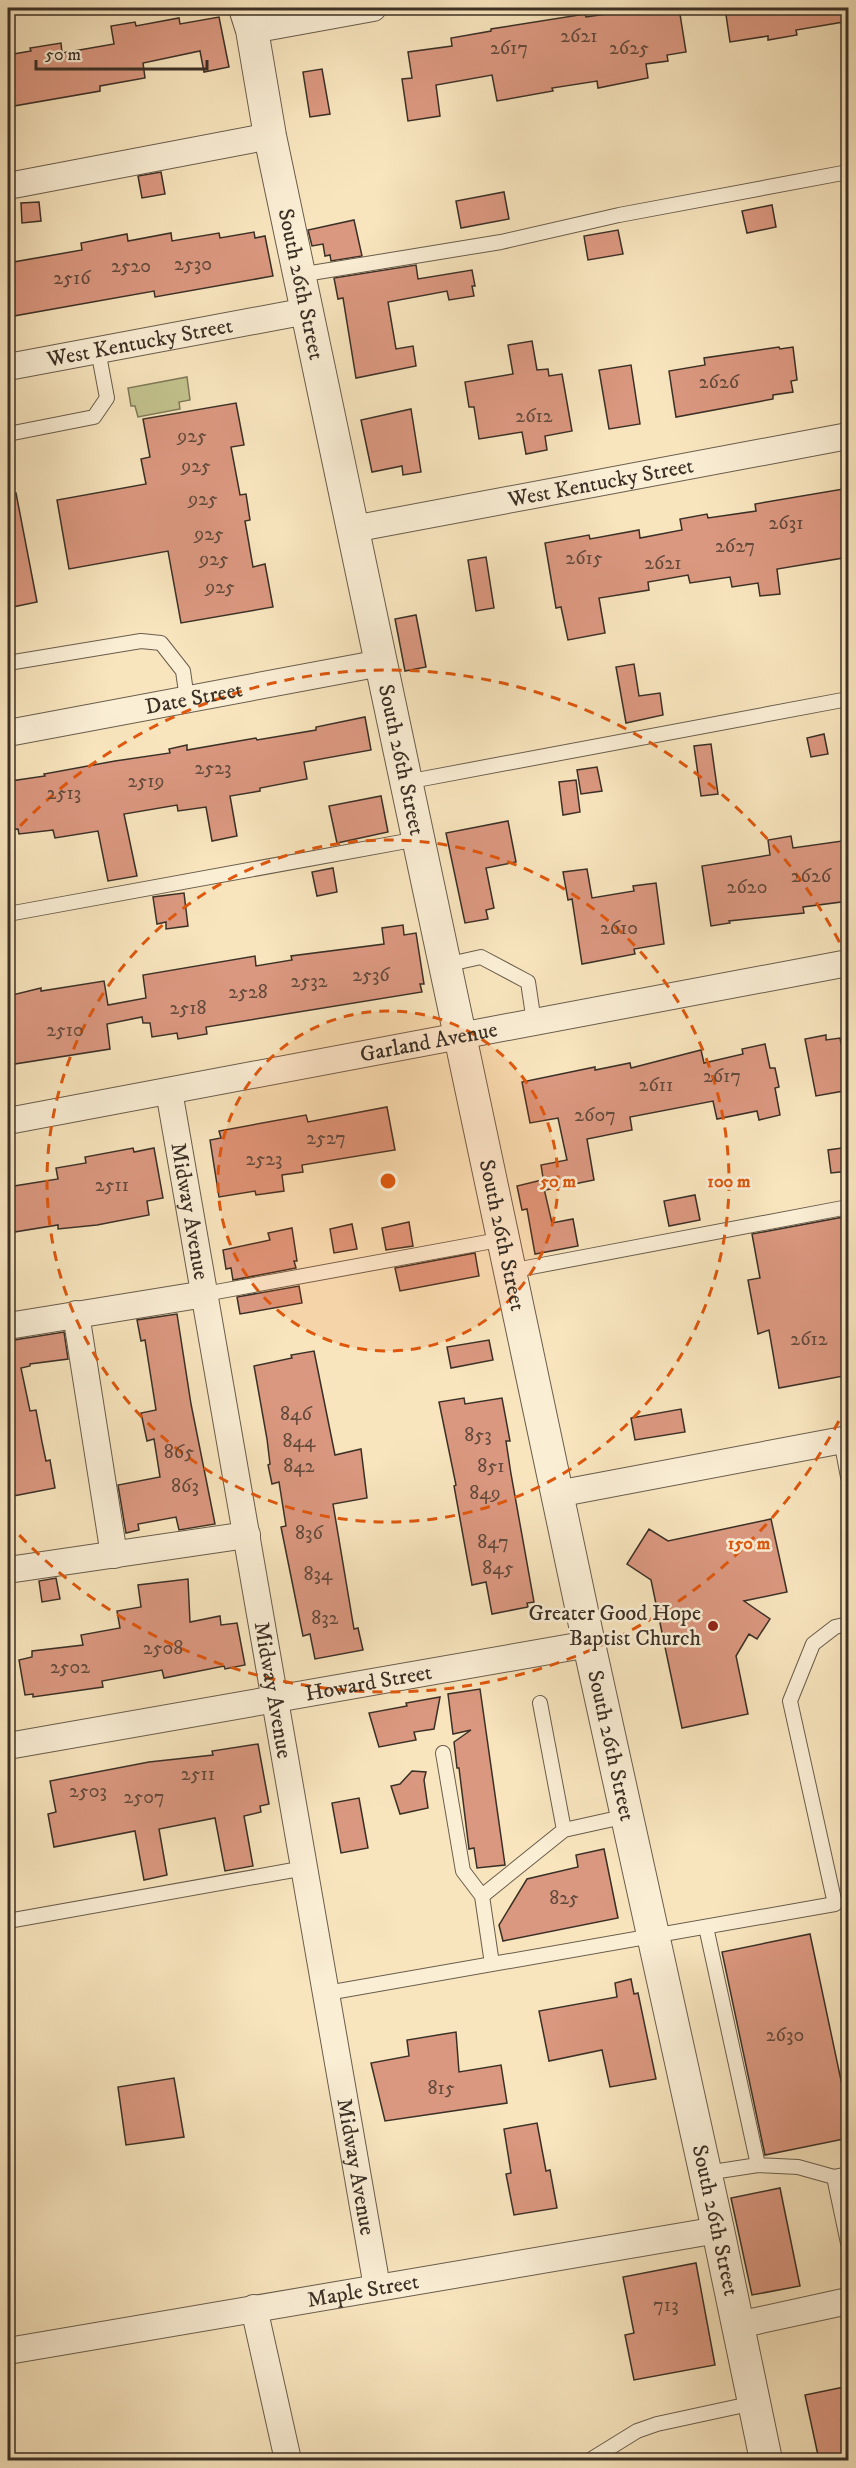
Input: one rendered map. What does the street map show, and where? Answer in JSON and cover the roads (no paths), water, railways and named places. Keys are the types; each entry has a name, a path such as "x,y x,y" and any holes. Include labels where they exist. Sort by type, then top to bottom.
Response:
{"street":[{"path":"249,19 373,8"},
{"name":"South 26th Street","path":"249,19 270,136 418,839 589,1644 706,2173 765,2460"},
{"path":"8,186 270,136"},
{"name":"West Kentucky Street","path":"8,367 307,311"},
{"name":"West Kentucky Street","path":"353,529 849,436"},
{"name":"Date Street","path":"8,733 381,663"},
{"name":"Garland Avenue","path":"8,1121 849,963"},
{"name":"Midway Avenue","path":"169,1091 377,2287"},
{"path":"8,1326 205,1294"},
{"path":"76,1314 114,1555"},
{"path":"557,1494 845,1440"},
{"path":"8,1570 247,1535"},
{"name":"Howard Street","path":"8,1746 589,1644"},
{"name":"Maple Street","path":"8,2351 718,2230"},
{"path":"738,2325 849,2301"},
{"path":"254,2308 288,2460"}],"lane":[{"path":"299,275 501,242 619,215 849,172"},
{"path":"8,434 94,417 108,398 98,350"},
{"path":"8,663 141,641 161,643 183,671 187,699"},
{"path":"406,782 849,699"},
{"path":"8,914 418,839"},
{"path":"445,964 481,957 528,982 534,1022"},
{"path":"510,1271 849,1207"},
{"path":"205,1294 504,1239"},
{"path":"845,1440 849,1478"},
{"path":"327,1993 842,1903 790,1701 813,1644 836,1627 849,1624"},
{"path":"540,1703 564,1830"},
{"path":"444,1753 463,1870 482,1896 492,1964"},
{"path":"482,1896 564,1830 627,1816"},
{"path":"8,1922 305,1868"},
{"path":"706,1927 758,2166"},
{"path":"706,2173 758,2166 798,2167 834,2176 849,2174"},
{"path":"834,2176 849,2242"},
{"path":"593,2459 637,2431 657,2424 754,2403"}],"place":[{"name":"Greater Good Hope Baptist Church","path":"713,1626"}]}
